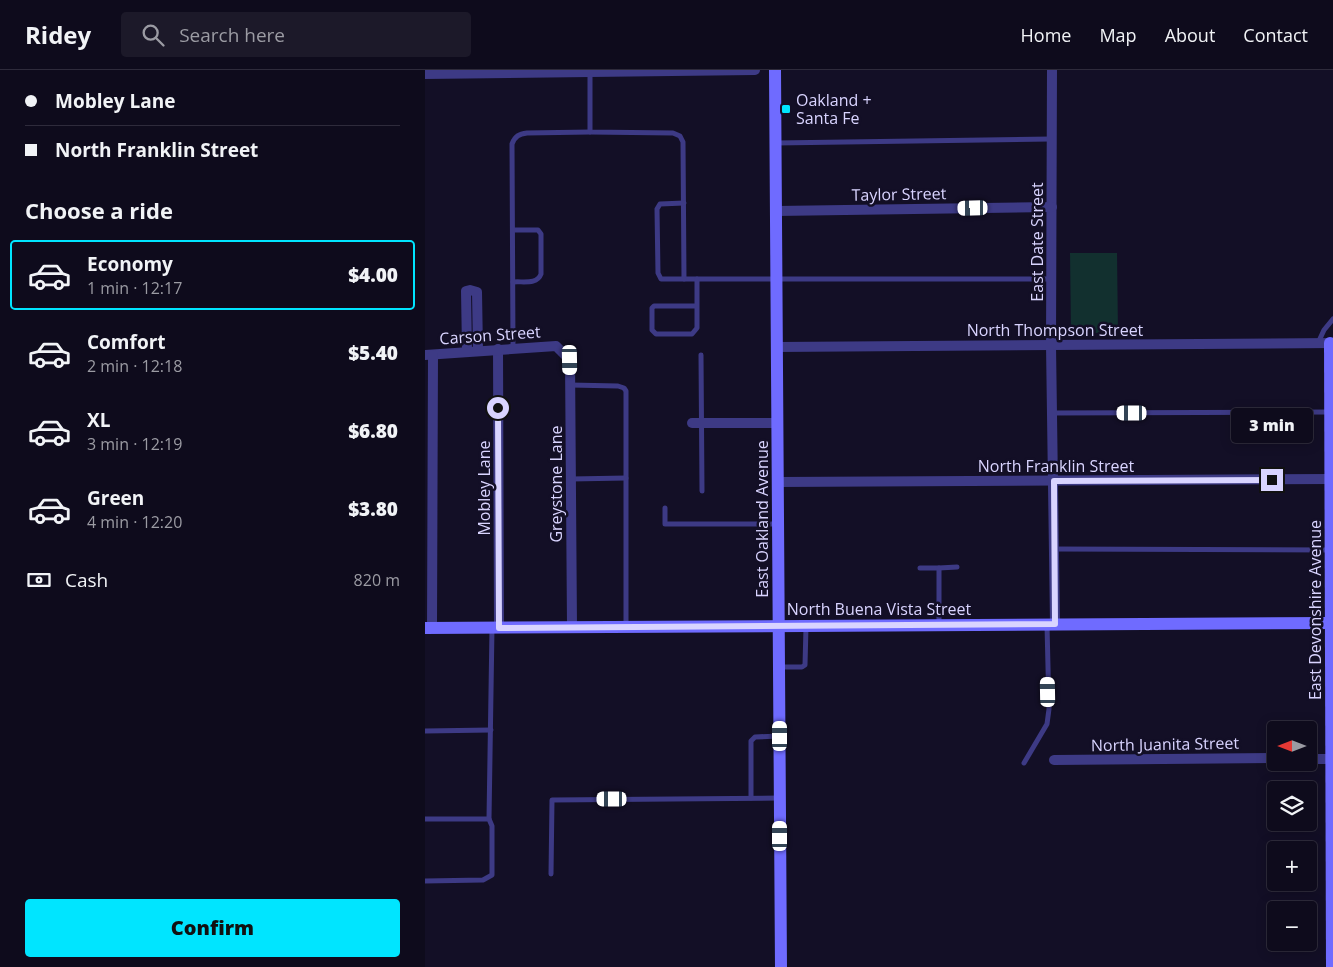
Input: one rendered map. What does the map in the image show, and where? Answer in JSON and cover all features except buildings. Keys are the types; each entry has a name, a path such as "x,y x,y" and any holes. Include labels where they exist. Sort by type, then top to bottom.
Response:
{"street":[{"path":"425,74 755,70"},
{"name":"East Oakland Avenue","path":"775,70 781,967"},
{"name":"East Date Street","path":"1051,624 1054,549 1051,345 1052,70"},
{"name":"Taylor Street","path":"776,211 1052,207"},
{"path":"467,351 466,291 470,290 477,292 478,350"},
{"name":"North Thompson Street","path":"777,347 1327,343"},
{"name":"East Devonshire Avenue","path":"1327,343 1332,479 1332,967"},
{"name":"Carson Street","path":"429,355 478,350 557,346"},
{"name":"Greystone Lane","path":"557,346 570,360 573,627"},
{"name":"Mobley Lane","path":"495,628 498,349"},
{"path":"429,355 429,628"},
{"path":"697,423 778,423"},
{"name":"North Franklin Street","path":"778,482 1332,479"},
{"name":"North Buena Vista Street","path":"429,628 1332,623"},
{"name":"North Juanita Street","path":"1054,760 1267,758"},
{"path":"1317,759 1332,760"}],"lane":[{"path":"590,72 590,132"},
{"path":"513,348 512,144 519,134 590,132 673,133 679,136 683,142 684,279"},
{"path":"776,143 1052,139"},
{"path":"684,203 661,204 657,206 657,273 661,279 1052,279"},
{"path":"513,230 533,229 538,230 541,234 541,274 539,279 536,281 513,282"},
{"path":"697,279 697,306 697,328 691,334 656,334 652,330 652,308 654,306 697,306"},
{"path":"1327,343 1324,330 1333,320"},
{"path":"701,355 697,423 702,491"},
{"path":"571,385 618,386 624,388 626,392 626,627"},
{"path":"1053,413 1331,412"},
{"path":"571,479 626,478"},
{"path":"665,508 665,524 779,524"},
{"path":"1054,549 1331,550"},
{"path":"919,568 957,567"},
{"path":"939,568 939,625"},
{"path":"1024,763 1047,724 1051,624"},
{"path":"779,668 802,667 805,665 806,626"},
{"path":"425,880 483,880 492,875 492,826 489,819 495,628"},
{"path":"425,731 491,730"},
{"path":"751,798 751,741 755,737 780,736"},
{"path":"551,874 552,800 780,798"},
{"path":"425,819 489,819"}],"green space":[{"path":"1070,253 1117,253 1118,333 1071,333"}],"place":[{"name":"Oakland + Santa Fe","path":"786,109"}],"route":[{"path":"498,408 499,628 1055,624 1054,481 1272,480"}]}
